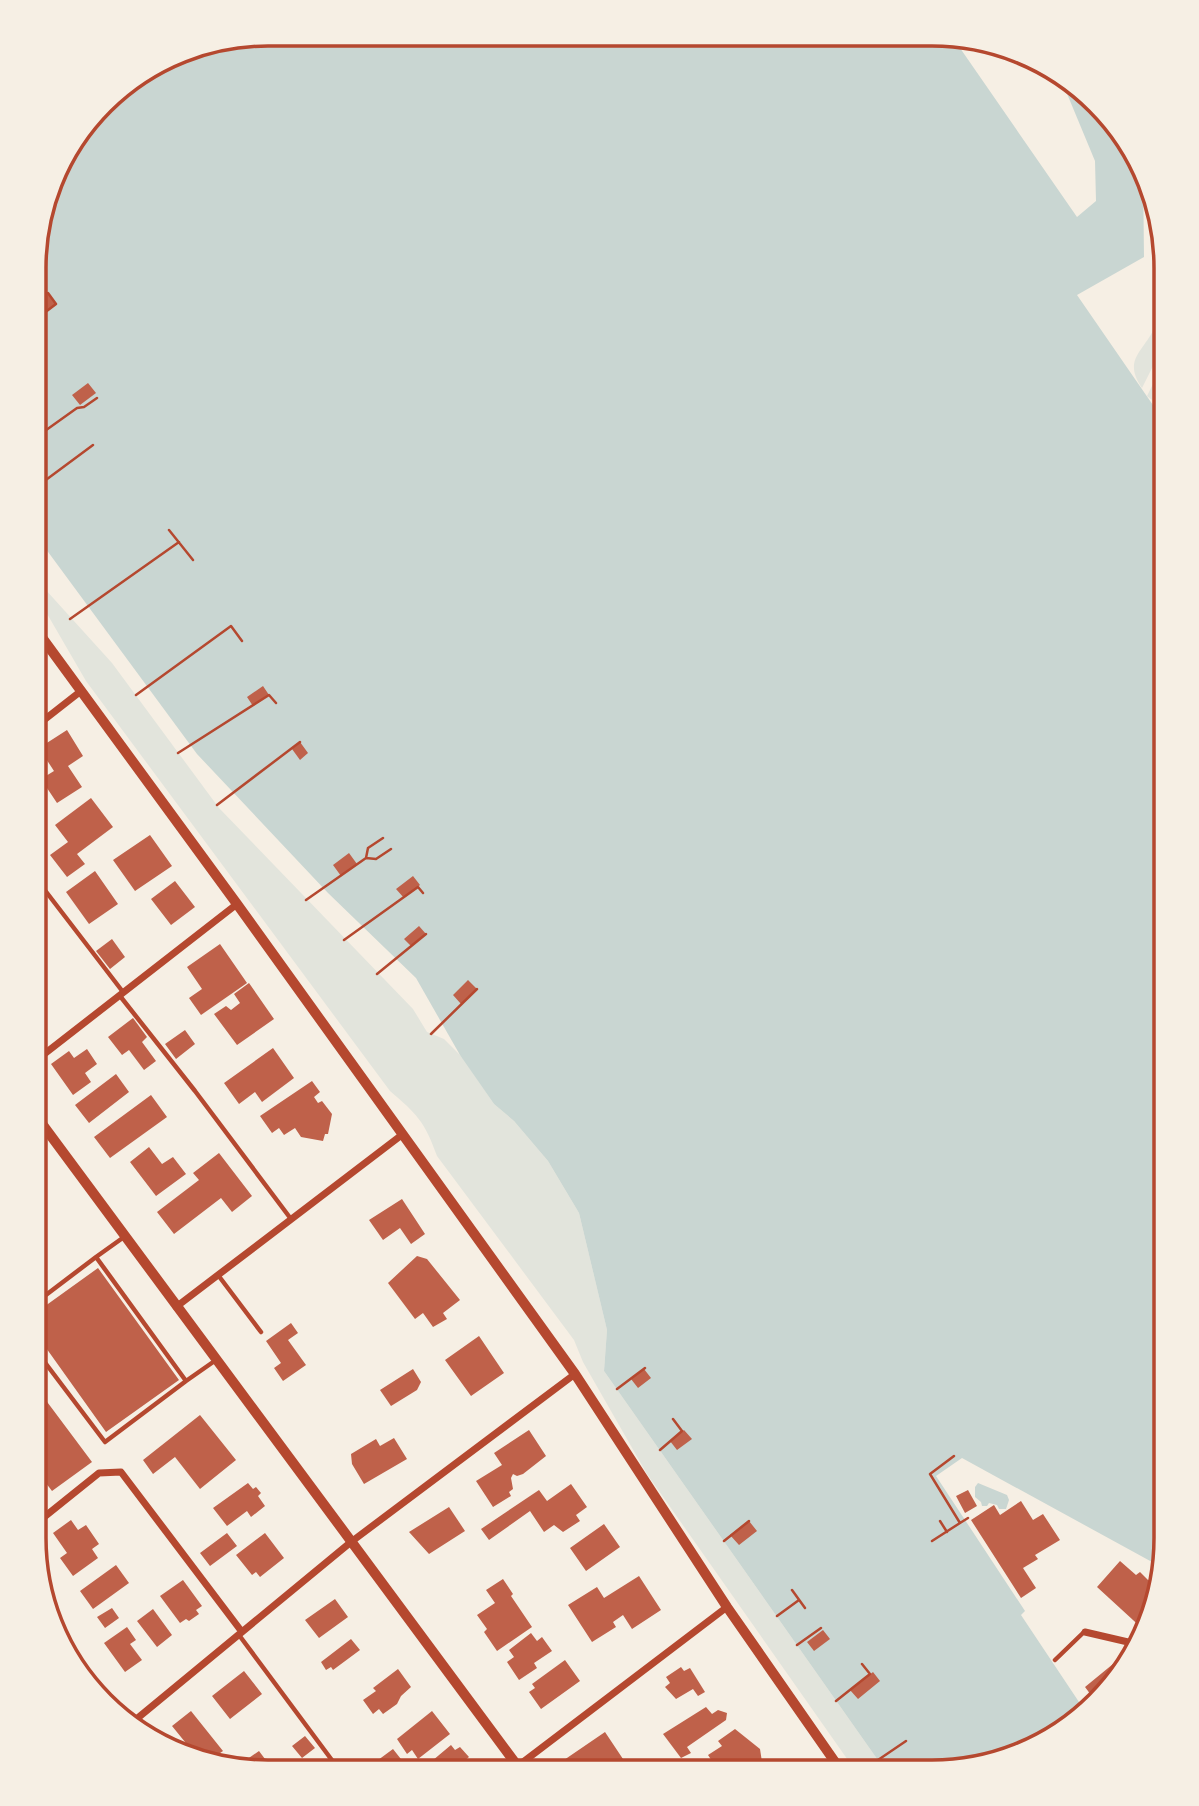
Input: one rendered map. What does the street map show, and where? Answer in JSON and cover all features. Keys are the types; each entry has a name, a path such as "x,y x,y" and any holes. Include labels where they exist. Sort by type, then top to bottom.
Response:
{"street":[{"path":"46,643 575,1374 727,1607 833,1760"},
{"path":"46,718 80,691"},
{"path":"46,1053 237,904"},
{"path":"46,1129 509,1760"},
{"path":"176,1307 403,1134"},
{"path":"137,1718 351,1542 575,1374"},
{"path":"46,1516 99,1473 121,1472 240,1634"},
{"path":"529,1760 727,1607"},
{"path":"1085,1632 1127,1643"}],"lane":[{"path":"46,892 291,1219"},
{"path":"46,1295 125,1236"},
{"path":"96,1257 186,1381"},
{"path":"218,1275 261,1332"},
{"path":"46,1364 105,1442 216,1360"},
{"path":"1055,1660 1085,1632"},
{"path":"240,1634 332,1760"}],"path":[{"path":"46,311 56,303 48,293"},
{"path":"46,430 77,408 84,407 97,398"},
{"path":"46,480 93,446"},
{"path":"169,530 193,560"},
{"path":"70,619 179,542"},
{"path":"136,695 231,626 243,641"},
{"path":"178,753 269,695 276,703"},
{"path":"217,805 300,743"},
{"path":"366,858 368,848 383,838"},
{"path":"306,900 366,858 376,859 391,849"},
{"path":"344,940 418,887 423,893"},
{"path":"377,974 426,934"},
{"path":"431,1034 477,989"},
{"path":"617,1389 646,1368"},
{"path":"660,1450 682,1431 673,1419"},
{"path":"954,1456 930,1474 960,1523"},
{"path":"945,1462 948,1467"},
{"path":"932,1541 968,1518"},
{"path":"724,1541 749,1521"},
{"path":"940,1521 947,1532"},
{"path":"792,1590 805,1608"},
{"path":"777,1616 799,1600"},
{"path":"797,1645 821,1628"},
{"path":"836,1701 870,1674 862,1664"},
{"path":"878,1760 906,1741"}],"shaded area":[{"path":"238,47 959,47 1077,217 1096,201 1095,161 1065,90 1089,110 1124,156 1137,182 1143,201 1144,257 1077,295 1154,406 1152,1562 962,1458 936,1476 1025,1611 1021,1615 1080,1704 1043,1731 1003,1749 961,1759 878,1760 604,1371 607,1330 579,1213 548,1161 514,1121 494,1104 460,1055 416,978 328,893 197,754 46,549 47,238 57,196 75,156 100,121 132,91 169,68 196,57"},
{"path":"1154,329 1154,364 1142,388 1134,370 1136,357"},
{"path":"1154,382 1154,401 1147,396"},
{"path":"46,590 112,663 219,808 413,1009 427,1032 444,1039 462,1057 494,1104 514,1121 548,1161 579,1213 607,1330 604,1371 878,1760 848,1760 647,1474 583,1362 574,1340 437,1156 419,1119 390,1091 86,681 46,612"},
{"path":"978,1483 1007,1495 1009,1500 1006,1509 999,1509 997,1505 989,1503 982,1506 975,1497"}],"building":[{"path":"48,293 56,304 46,312"},
{"path":"88,383 96,393 80,405 72,395"},
{"path":"263,686 269,695 253,706 247,697"},
{"path":"67,730 83,756 68,766 82,787 57,803 46,786 46,776 54,771 46,759 46,744"},
{"path":"300,742 308,753 300,760 292,749"},
{"path":"91,798 113,827 77,854 85,864 67,877 50,855 68,842 55,825"},
{"path":"150,835 172,866 135,891 113,860"},
{"path":"349,853 357,864 341,876 333,865"},
{"path":"95,871 118,904 89,924 66,892"},
{"path":"413,876 420,885 404,898 396,889"},
{"path":"175,881 195,907 171,925 151,899"},
{"path":"419,926 426,934 411,946 404,939"},
{"path":"112,939 125,957 110,969 96,951"},
{"path":"220,944 247,983 201,1015 189,998 202,989 187,967"},
{"path":"468,980 477,989 461,1004 453,995"},
{"path":"249,983 274,1019 237,1045 214,1014 226,1006 231,1010 240,1003 234,994"},
{"path":"133,1018 147,1037 142,1042 156,1061 144,1070 129,1050 122,1055 108,1037"},
{"path":"185,1030 195,1044 176,1059 165,1044"},
{"path":"273,1048 294,1078 262,1102 255,1092 239,1104 224,1083"},
{"path":"87,1049 97,1064 85,1073 91,1082 73,1095 51,1064 69,1051 74,1058"},
{"path":"116,1074 129,1092 89,1123 75,1105"},
{"path":"312,1081 320,1092 314,1097 318,1103 322,1101 332,1114 328,1134 325,1134 323,1141 301,1137 295,1128 284,1135 279,1128 272,1133 260,1116"},
{"path":"151,1095 167,1117 110,1158 94,1137"},
{"path":"149,1147 162,1164 173,1157 186,1174 156,1196 130,1162"},
{"path":"219,1153 252,1196 232,1212 221,1198 174,1234 157,1212 199,1180 193,1173"},
{"path":"402,1199 425,1234 411,1244 400,1228 383,1240 369,1220"},
{"path":"417,1256 427,1259 460,1300 443,1313 447,1319 433,1327 423,1313 415,1319 388,1283"},
{"path":"98,1268 179,1380 106,1432 46,1348 46,1305"},
{"path":"291,1323 298,1333 288,1340 306,1365 283,1381 274,1368 281,1363 266,1341"},
{"path":"479,1336 504,1373 471,1396 445,1360"},
{"path":"413,1369 421,1382 417,1390 391,1406 380,1390"},
{"path":"644,1369 651,1378 638,1388 631,1379"},
{"path":"46,1400 92,1462 52,1491 46,1483"},
{"path":"200,1415 236,1460 200,1489 175,1457 153,1474 143,1460"},
{"path":"529,1430 546,1456 523,1474 513,1474 513,1489 509,1492 511,1496 493,1507 476,1481 502,1465 494,1453"},
{"path":"684,1430 692,1439 677,1450 670,1441"},
{"path":"394,1438 407,1459 364,1484 352,1464 351,1454 376,1439 380,1446"},
{"path":"248,1483 261,1493 258,1496 265,1506 251,1517 247,1511 227,1526 213,1508"},
{"path":"571,1484 587,1507 576,1515 580,1521 563,1532 554,1525 544,1532 530,1511 489,1540 481,1529 539,1490 547,1501"},
{"path":"968,1490 977,1506 965,1513 956,1496"},
{"path":"1021,1501 1033,1520 1043,1514 1060,1540 1035,1555 1038,1559 1023,1568 1036,1588 1021,1598 971,1520 994,1505 1000,1515"},
{"path":"449,1507 465,1531 429,1554 409,1532"},
{"path":"71,1520 78,1530 86,1525 99,1544 92,1549 98,1558 73,1576 60,1558 67,1553 53,1533"},
{"path":"749,1521 757,1531 739,1545 730,1535"},
{"path":"604,1524 620,1547 586,1571 570,1548"},
{"path":"227,1533 237,1546 210,1566 200,1553"},
{"path":"265,1533 284,1558 260,1577 256,1572 252,1575 236,1555"},
{"path":"1120,1561 1136,1575 1140,1572 1149,1581 1137,1623 1097,1587"},
{"path":"116,1565 129,1583 93,1609 80,1591"},
{"path":"639,1576 661,1610 632,1629 623,1615 613,1622 616,1627 592,1642 568,1605 597,1587 604,1598"},
{"path":"503,1579 532,1627 497,1651 484,1632 487,1629 477,1615 495,1603 486,1590"},
{"path":"183,1580 202,1606 196,1610 199,1614 180,1623 160,1596"},
{"path":"335,1599 348,1617 319,1638 305,1620"},
{"path":"112,1608 119,1618 105,1628 97,1617"},
{"path":"153,1609 172,1635 157,1647 137,1621"},
{"path":"127,1627 136,1640 130,1644 142,1660 125,1672 104,1643"},
{"path":"823,1630 830,1639 814,1651 807,1642"},
{"path":"531,1633 537,1641 542,1637 552,1651 534,1663 537,1668 519,1680 507,1662 514,1657 509,1650"},
{"path":"351,1639 360,1650 333,1670 331,1667 326,1670 321,1662"},
{"path":"565,1660 580,1681 541,1709 529,1692 535,1688 532,1684"},
{"path":"1113,1664 1114,1665 1090,1694 1085,1687"},
{"path":"681,1667 684,1671 690,1668 705,1692 698,1696 693,1689 676,1699 665,1687 670,1683 666,1677"},
{"path":"398,1669 411,1687 397,1704 383,1714 379,1709 373,1714 363,1700 376,1691 373,1688"},
{"path":"244,1671 262,1694 230,1719 212,1696"},
{"path":"873,1672 880,1681 858,1699 850,1690"},
{"path":"706,1707 712,1714 718,1710 727,1713 726,1720 687,1747 691,1753 681,1758 663,1734"},
{"path":"191,1711 223,1751 218,1755 188,1746 172,1726"},
{"path":"432,1711 450,1734 418,1759 412,1750 407,1754 397,1739"},
{"path":"735,1729 760,1749 762,1760 711,1760 708,1755 722,1746 718,1741"},
{"path":"605,1732 623,1759 621,1760 564,1760"},
{"path":"305,1736 315,1748 302,1758 292,1746"},
{"path":"451,1745 455,1750 460,1747 469,1757 465,1760 433,1760"},
{"path":"393,1749 402,1760 378,1760"},
{"path":"259,1751 266,1760 247,1759"}]}
